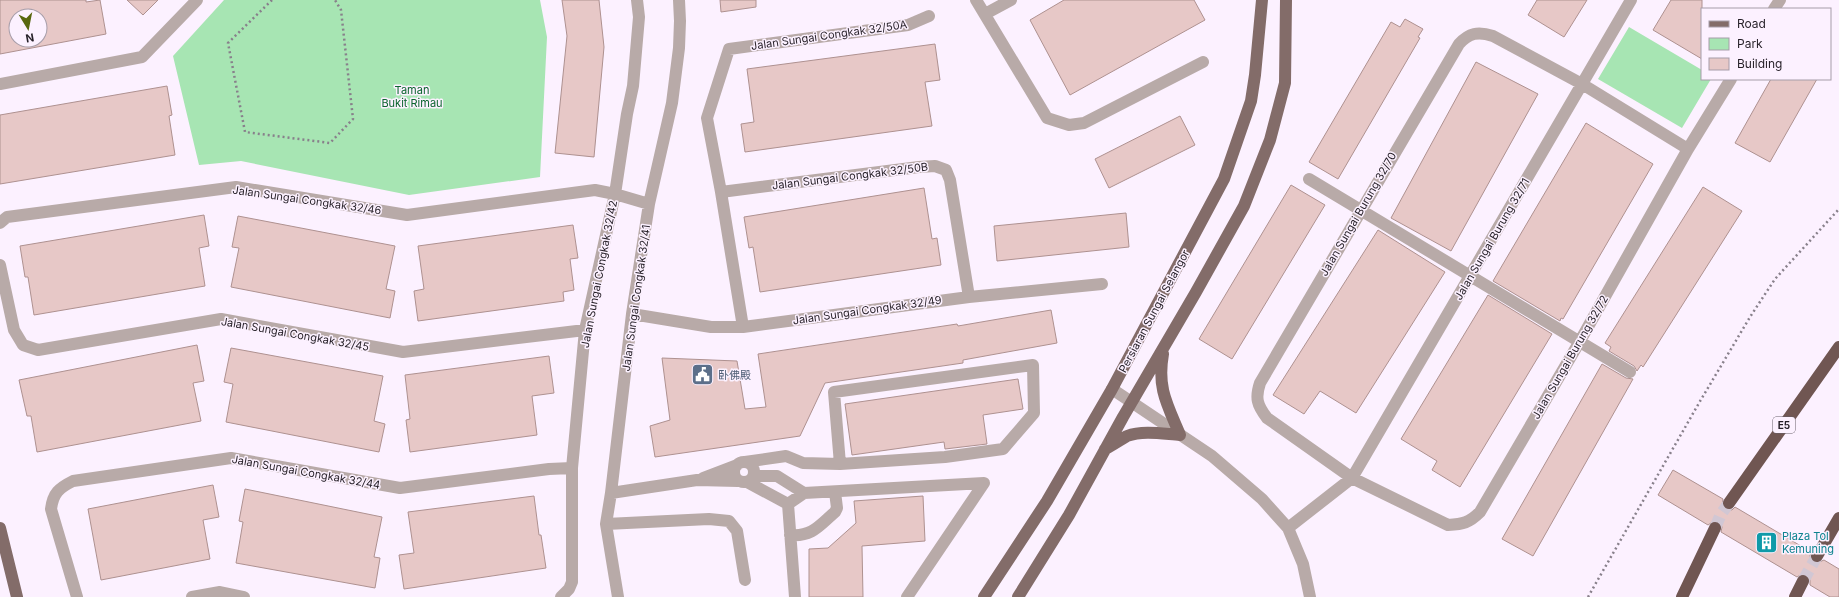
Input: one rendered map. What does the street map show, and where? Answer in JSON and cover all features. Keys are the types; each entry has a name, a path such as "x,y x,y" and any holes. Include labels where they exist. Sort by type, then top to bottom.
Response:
{"highway":[{"name":"E5","path":"1729,503 1839,347"},
{"path":"1818,556 1839,518"},
{"path":"1682,597 1714,528"},
{"path":"1795,597 1803,581"}],"main road":[{"name":"Persiaran Sungai Selangor","path":"984,597 1047,501 1112,389 1224,179 1251,101 1262,0"},
{"path":"1018,597 1069,515 1131,402 1164,349 1244,206 1270,140 1285,83 1286,0"},
{"path":"1105,449 1128,436 1136,434 1148,433 1180,435 1165,401 1161,382 1164,349"},
{"path":"0,528 17,597"}],"street":[{"path":"0,84 142,57 197,0"},
{"name":"Jalan Sungai Congkak 32/42","path":"561,597 569,589 572,582 572,468 586,330 615,194 634,79 639,17 636,0"},
{"name":"Jalan Sungai Congkak 32/41","path":"618,597 606,524 611,494 632,314 650,204 672,103 679,48 680,21 678,0"},
{"path":"976,0 1047,118 1069,125 1084,123 1203,62"},
{"path":"985,14 1011,0"},
{"name":"Jalan Sungai Burung 32/71","path":"1352,478 1631,0"},
{"name":"Jalan Sungai Congkak 32/50A","path":"722,192 706,118 729,49 908,25 929,16"},
{"name":"Jalan Sungai Burung 32/70","path":"1352,478 1267,418 1260,410 1256,396 1260,383 1360,210 1459,44 1466,37 1472,34 1483,33 1492,36 1582,84 1688,149"},
{"name":"Jalan Sungai Burung 32/72","path":"1352,478 1448,525 1471,521 1480,512 1580,341 1688,149 1730,80"},
{"name":"Jalan Sungai Congkak 32/50B","path":"722,192 919,167 935,166 946,170 950,180 969,297"},
{"path":"1309,179 1630,372"},
{"name":"Jalan Sungai Congkak 32/46","path":"0,223 8,217 236,187 407,215 595,190 650,204"},
{"path":"722,192 743,327"},
{"name":"Jalan Sungai Congkak 32/45","path":"0,265 14,330 23,345 38,350 221,320 402,352 586,330"},
{"name":"Jalan Sungai Congkak 32/49","path":"632,314 711,328 743,327 969,297 1102,284"},
{"path":"697,480 741,463 786,456 803,463 840,464 945,457 1003,449 1034,413 1033,365 834,392 840,464"},
{"path":"1112,389 1212,456 1262,498 1288,528 1303,564 1310,597"},
{"path":"748,478 786,456"},
{"name":"Jalan Sungai Congkak 32/44","path":"76,596 51,509 52,500 61,487 73,481 231,458 400,488 549,469 572,468"},
{"path":"741,463 734,473 748,478 788,504"},
{"path":"741,463 751,464 748,478"},
{"path":"611,494 697,480 777,476 804,493"},
{"path":"1288,528 1352,478"},
{"path":"788,504 804,493 984,483 907,597"},
{"path":"790,535 804,535 811,533 835,512 837,508 835,492"},
{"path":"788,504 795,597"},
{"path":"606,524 709,519 729,521 737,531 745,580"},
{"path":"192,597 220,592 244,597"}],"path":[{"path":"272,0 228,43 245,132 330,143 353,119 342,10 335,0"},
{"path":"1588,597 1750,317 1775,279 1839,209"}],"green space":[{"name":"Taman Bukit Rimau","path":"224,0 540,0 547,37 540,177 409,195 241,161 199,165 173,56"},
{"path":"1629,27 1701,69 1701,80 1710,80 1682,128 1598,79"}],"building":[{"path":"0,0 86,0 86,2 100,0 106,34 48,45 48,8 8,8 8,48 32,48 0,54"},
{"path":"127,0 158,0 143,15"},
{"path":"562,0 599,0 604,47 594,157 555,153 567,36"},
{"path":"720,0 756,0 756,7 721,12"},
{"path":"1064,0 1194,0 1205,20 1070,95 1030,20"},
{"path":"1537,0 1587,0 1564,37 1528,15"},
{"path":"1671,0 1702,0 1701,58 1653,30"},
{"path":"1405,19 1423,29 1418,37 1420,38 1338,179 1309,162 1391,22 1400,27"},
{"path":"935,44 940,80 925,82 932,126 745,152 741,124 754,122 747,69"},
{"path":"1476,62 1538,94 1451,251 1391,218"},
{"path":"1770,80 1816,80 1770,162 1735,143"},
{"path":"167,86 172,115 169,116 175,155 0,184 0,115"},
{"path":"1180,116 1195,145 1109,188 1095,159"},
{"path":"1586,123 1653,164 1563,319 1561,318 1560,321 1493,281"},
{"path":"1291,185 1325,205 1232,359 1199,339"},
{"path":"1703,187 1742,211 1643,367 1641,365 1637,371 1634,366 1609,351 1611,347 1605,343"},
{"path":"924,188 932,239 937,238 941,265 760,292 753,247 749,248 744,217"},
{"path":"1126,213 1129,247 997,261 994,226"},
{"path":"204,215 209,246 199,248 205,286 34,315 28,277 25,277 20,246"},
{"path":"238,216 395,246 386,289 395,291 390,318 231,287 239,248 232,247"},
{"path":"573,225 578,258 570,259 574,290 563,292 564,301 418,321 414,291 424,289 418,246"},
{"path":"1378,230 1445,272 1356,413 1320,391 1304,414 1273,395"},
{"path":"1488,295 1552,334 1460,487 1432,470 1437,461 1401,439"},
{"path":"1051,310 1057,343 963,360 963,363 825,383 800,436 655,457 650,426 670,420 662,358 737,361 745,409 766,407 758,354 957,324 958,326"},
{"path":"197,345 204,381 193,383 201,421 37,452 31,416 27,416 19,380"},
{"path":"231,348 383,376 374,421 385,424 379,452 226,422 233,384 224,382"},
{"path":"549,356 554,393 532,396 537,435 410,452 406,420 410,419 405,375"},
{"path":"1602,364 1626,378 1633,379 1533,556 1502,539"},
{"path":"1018,379 1023,409 983,415 987,444 945,449 944,442 852,455 845,404"},
{"name":"Plaza Tol Kemuning","path":"1673,470 1723,499 1722,506 1725,509 1732,510 1735,507 1811,552 1810,556 1813,562 1817,563 1824,560 1839,569 1839,597 1830,597 1810,585 1810,580 1807,575 1802,574 1797,577 1721,532 1722,527 1719,521 1714,521 1708,525 1658,495"},
{"path":"213,485 219,517 203,520 210,559 101,580 88,509"},
{"path":"245,489 382,517 374,557 380,558 375,588 236,563 243,522 239,521"},
{"path":"534,496 539,535 541,535 546,568 404,589 399,555 414,553 408,512"},
{"path":"923,496 925,541 862,546 863,597 809,597 809,549 828,548 856,523 854,501"}],"tunnel":[{"path":"1715,528 1721,514 1729,503"},
{"path":"1803,581 1817,556"}],"place":[{"name":"卧佛殿","path":"702,375"},
{"name":"Plaza Tol Kemuning","path":"1766,542"}]}
